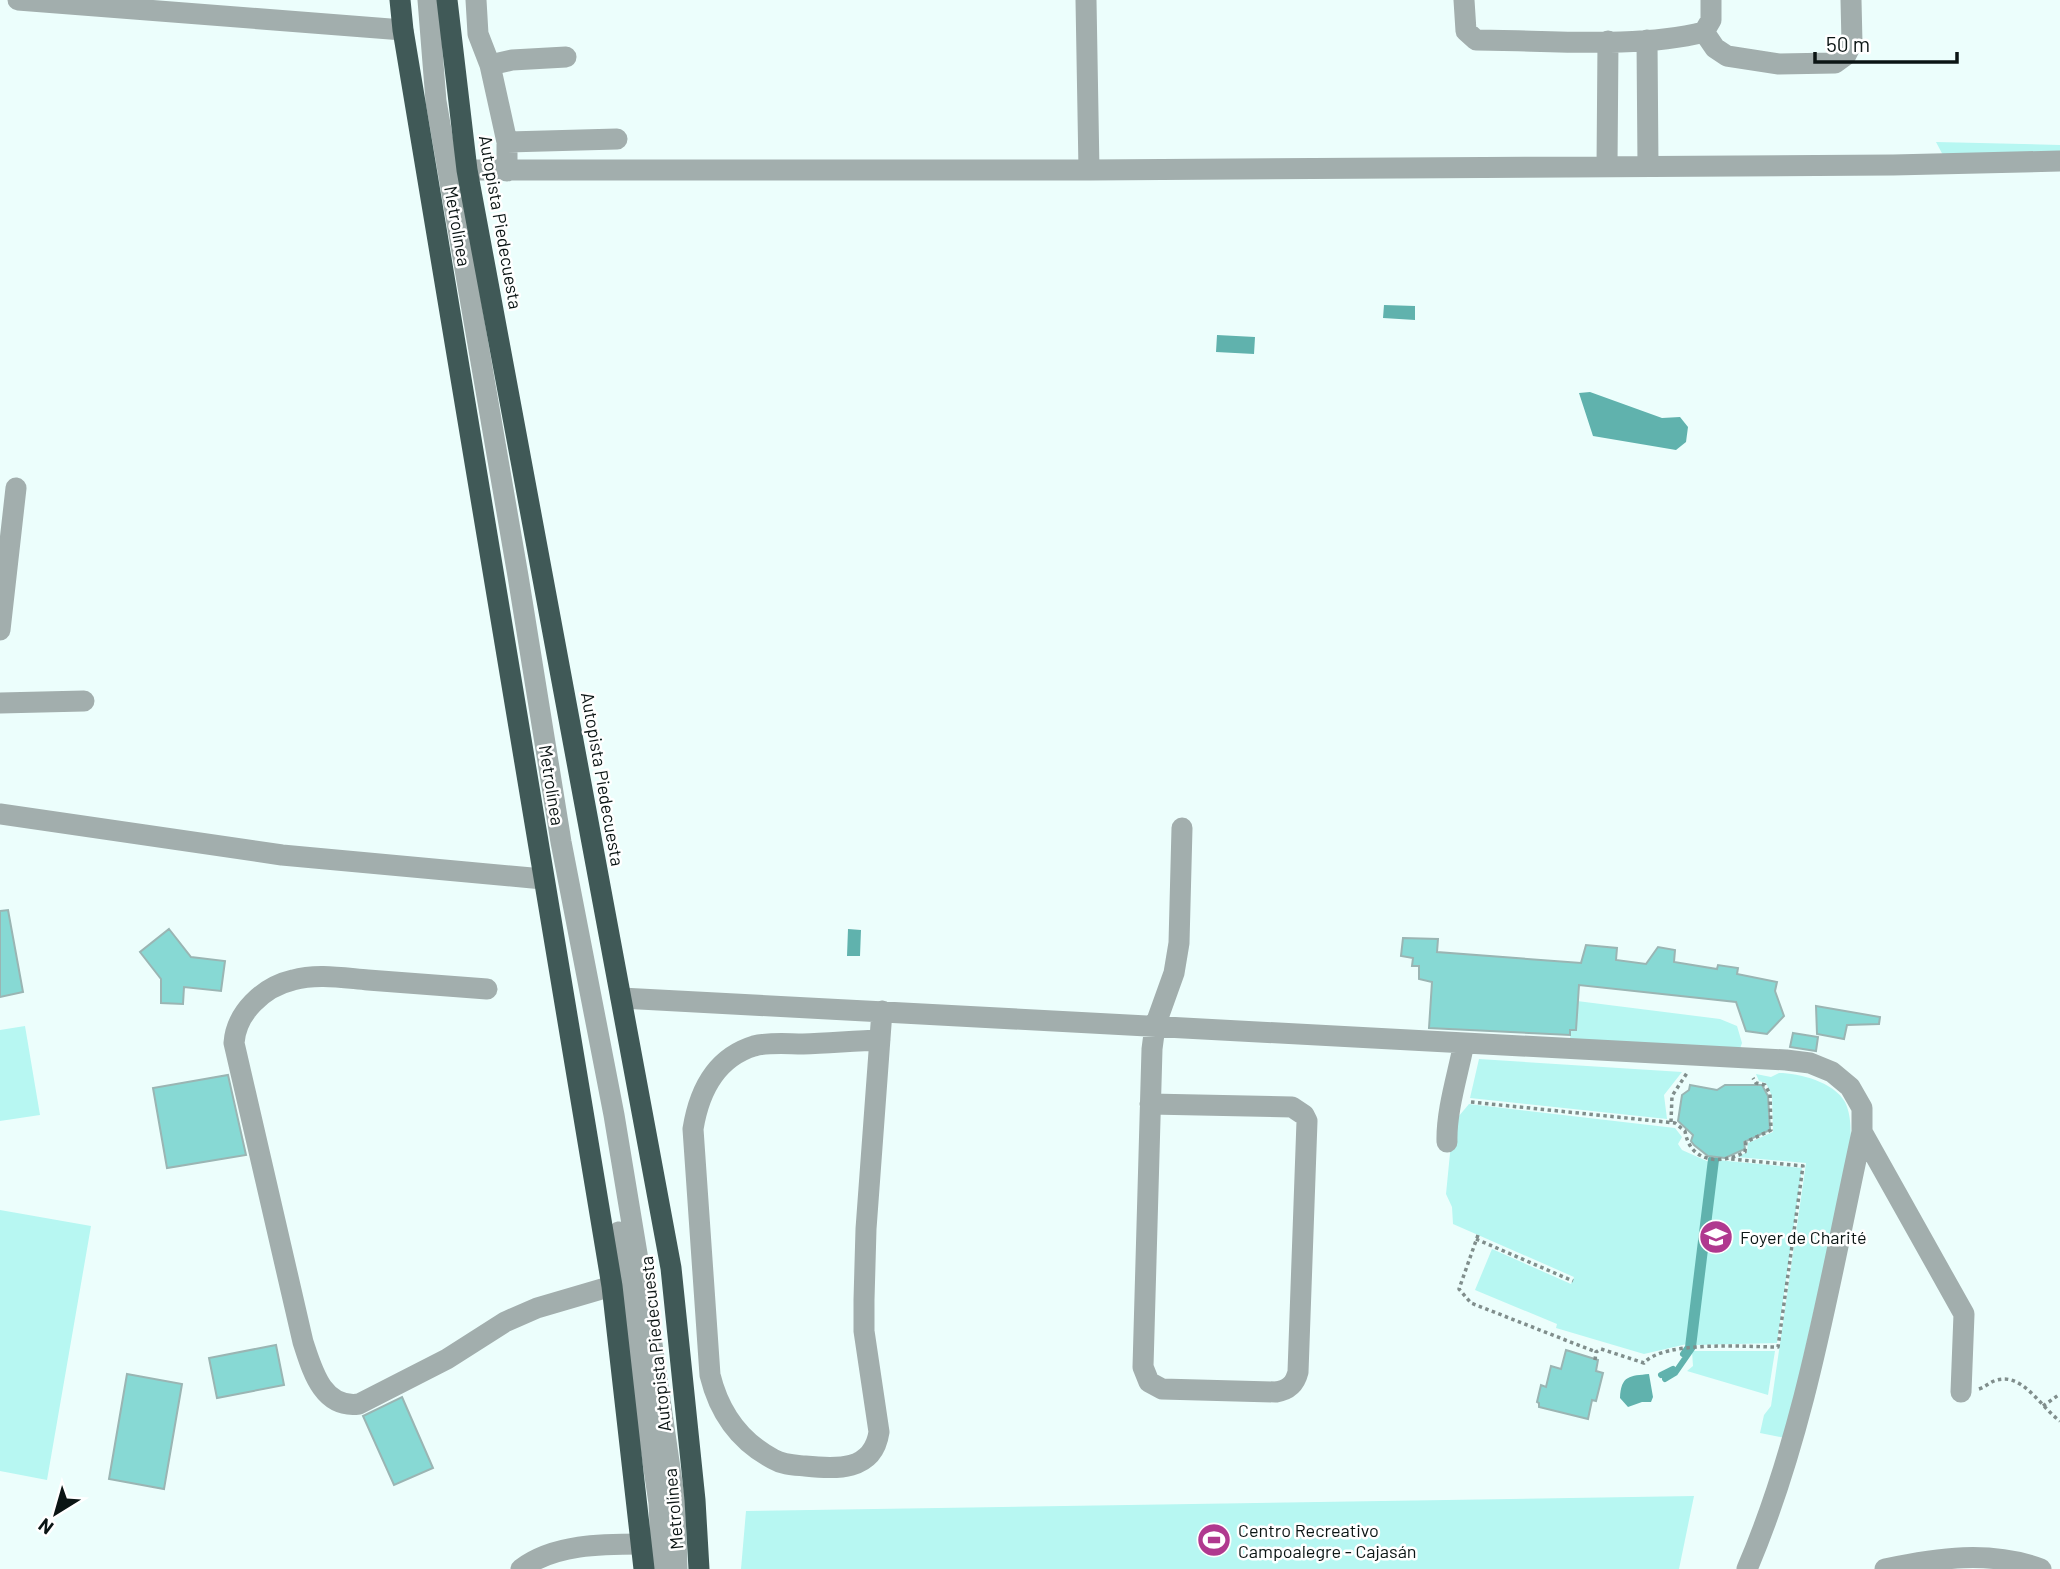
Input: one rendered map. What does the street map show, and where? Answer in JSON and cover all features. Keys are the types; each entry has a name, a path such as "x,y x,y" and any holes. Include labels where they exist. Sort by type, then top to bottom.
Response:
{"highway":[{"name":"Autopista Piedecuesta","path":"401,0 403,30 612,1286 644,1569"},
{"name":"Autopista Piedecuesta","path":"447,0 467,170 671,1268 695,1500 699,1569"}],"street":[{"path":"18,0 403,30"},
{"name":"Metrolínea","path":"420,0 422,32 466,309 524,644 566,936 610,1168 659,1503 662,1569"},
{"name":"Metrolínea","path":"428,0 436,101 561,842 614,1115 652,1345 675,1503 677,1569"},
{"path":"477,0 478,34 490,65 507,142 507,172"},
{"path":"1086,0 1089,170"},
{"path":"1464,0 1466,31 1476,40 1647,40 1704,32"},
{"path":"1704,32 1711,20 1712,0"},
{"path":"1704,32 1715,48 1727,56 1779,64 1835,63 1846,55 1852,43 1852,0"},
{"path":"1647,40 1648,167"},
{"path":"1607,167 1608,41"},
{"path":"490,65 512,60 566,57"},
{"path":"507,142 617,139"},
{"path":"467,170 507,172 1648,167 2060,161"},
{"path":"0,629 16,488"},
{"path":"0,703 84,701"},
{"path":"0,814 294,856 543,879"},
{"path":"1150,1104 1292,1107 1304,1115 1307,1121 1298,1372 1289,1388 1276,1392 1162,1389 1149,1382 1143,1367 1150,1104 1155,1026 1174,973 1179,943 1182,828"},
{"path":"487,989 326,976 293,980 272,989 251,1004 235,1030 234,1043 303,1342 316,1379 323,1390 337,1401 349,1406 359,1404 447,1359 505,1322 537,1308 612,1286"},
{"path":"621,998 1752,1058 1810,1063 1832,1072 1850,1087 1862,1108 1862,1132 1801,1410 1747,1569"},
{"path":"880,1040 755,1046 731,1058 715,1073 704,1087 697,1105 693,1129 710,1375 715,1396 731,1424 745,1439 782,1463 836,1469 857,1463 868,1456 877,1445 879,1432 864,1331 864,1300 866,1229 880,1040 882,1012"},
{"path":"1447,1142 1446,1122 1464,1043"},
{"path":"1862,1132 1964,1314 1961,1392"},
{"path":"521,1569 544,1556 564,1550 609,1544 642,1544"},
{"path":"1885,1569 1972,1556 2021,1561 2041,1569"}],"path":[{"path":"1731,1159 1745,1152 1746,1142 1771,1130 1770,1094 1765,1085 1756,1083 1752,1058"},
{"path":"1671,1122 1672,1096 1689,1070"},
{"path":"1452,1103 1469,1101 1671,1122 1685,1131 1687,1142 1693,1150 1711,1159 1803,1166 1778,1347 1688,1347 1650,1357 1644,1363 1601,1349 1596,1352"},
{"path":"1573,1281 1477,1237 1459,1289 1471,1303 1596,1352"},
{"path":"1595,1360 1596,1352"},
{"path":"1961,1392 1983,1389 1994,1381 2020,1383 2060,1421"},
{"path":"2043,1406 2060,1394"}],"shaded area":[{"path":"1936,142 2060,145 2060,160 1945,159"},
{"path":"1384,305 1415,306 1415,320 1383,318"},
{"path":"1217,335 1255,337 1254,354 1216,352"},
{"path":"1590,392 1662,418 1680,417 1688,427 1686,442 1676,450 1593,436 1579,393"},
{"path":"848,929 861,930 860,956 847,956"},
{"path":"1577,1001 1720,1019 1737,1026 1742,1043 1738,1054 1570,1039 1571,1030 1576,1030"},
{"path":"25,1026 40,1115 0,1121 0,1030"},
{"path":"1479,1059 1682,1072 1664,1095 1667,1119 1470,1098"},
{"path":"1779,1073 1806,1077 1833,1089 1845,1102 1851,1133 1850,1152 1785,1438 1760,1433 1764,1415 1771,1406 1806,1163 1737,1157 1747,1152 1748,1143 1773,1132 1772,1096 1766,1083 1759,1081 1756,1074 1771,1077"},
{"path":"1469,1104 1675,1128 1682,1137 1678,1144 1682,1150 1709,1162 1687,1344 1644,1354 1556,1328 1557,1324 1475,1290 1492,1249 1571,1284 1574,1277 1453,1224 1452,1207 1446,1194 1453,1123"},
{"path":"1717,1160 1802,1168 1777,1343 1695,1345"},
{"path":"0,1210 91,1226 47,1480 0,1471"},
{"path":"1692,1351 1775,1351 1768,1395 1687,1371 1693,1366"},
{"path":"1649,1374 1653,1397 1651,1402 1628,1407 1620,1398 1622,1385 1632,1376"},
{"name":"Centro Recreativo Campoalegre - Cajasán","path":"1694,1496 1679,1569 741,1569 746,1511"}],"building":[{"path":"8,910 23,992 0,997 0,911"},
{"path":"169,929 191,957 225,961 221,991 184,987 183,1004 161,1003 161,979 140,952"},
{"path":"1403,938 1438,939 1437,952 1581,963 1586,945 1617,948 1616,960 1646,964 1658,947 1675,950 1674,962 1717,969 1718,965 1738,968 1737,974 1777,982 1775,991 1784,1016 1767,1034 1746,1031 1736,1002 1579,985 1576,1030 1570,1030 1570,1035 1429,1028 1432,982 1419,979 1419,966 1412,966 1413,958 1401,956"},
{"path":"1816,1006 1880,1017 1879,1024 1847,1025 1844,1039 1817,1034"},
{"path":"1793,1033 1818,1037 1816,1051 1790,1047"},
{"path":"228,1075 246,1155 167,1168 153,1088"},
{"path":"1690,1085 1717,1090 1725,1085 1762,1085 1768,1096 1770,1130 1744,1142 1745,1149 1725,1158 1708,1156 1694,1145 1691,1141 1693,1135 1678,1121 1682,1095 1689,1090"},
{"path":"276,1345 284,1385 217,1398 209,1358"},
{"path":"1566,1350 1598,1360 1596,1371 1603,1373 1588,1419 1539,1407 1537,1402 1541,1385 1546,1387 1551,1366 1561,1369"},
{"path":"127,1374 182,1384 164,1489 109,1479"},
{"path":"402,1397 433,1468 394,1485 363,1416"}],"waterway":[{"path":"1683,1354 1688,1347 1711,1159"},
{"path":"1665,1379 1675,1373 1693,1347 1716,1160"},
{"path":"1661,1375 1673,1369"}],"place":[{"name":"Foyer de Charité","path":"1716,1237"},
{"name":"Centro Recreativo Campoalegre - Cajasán","path":"1214,1540"}]}
